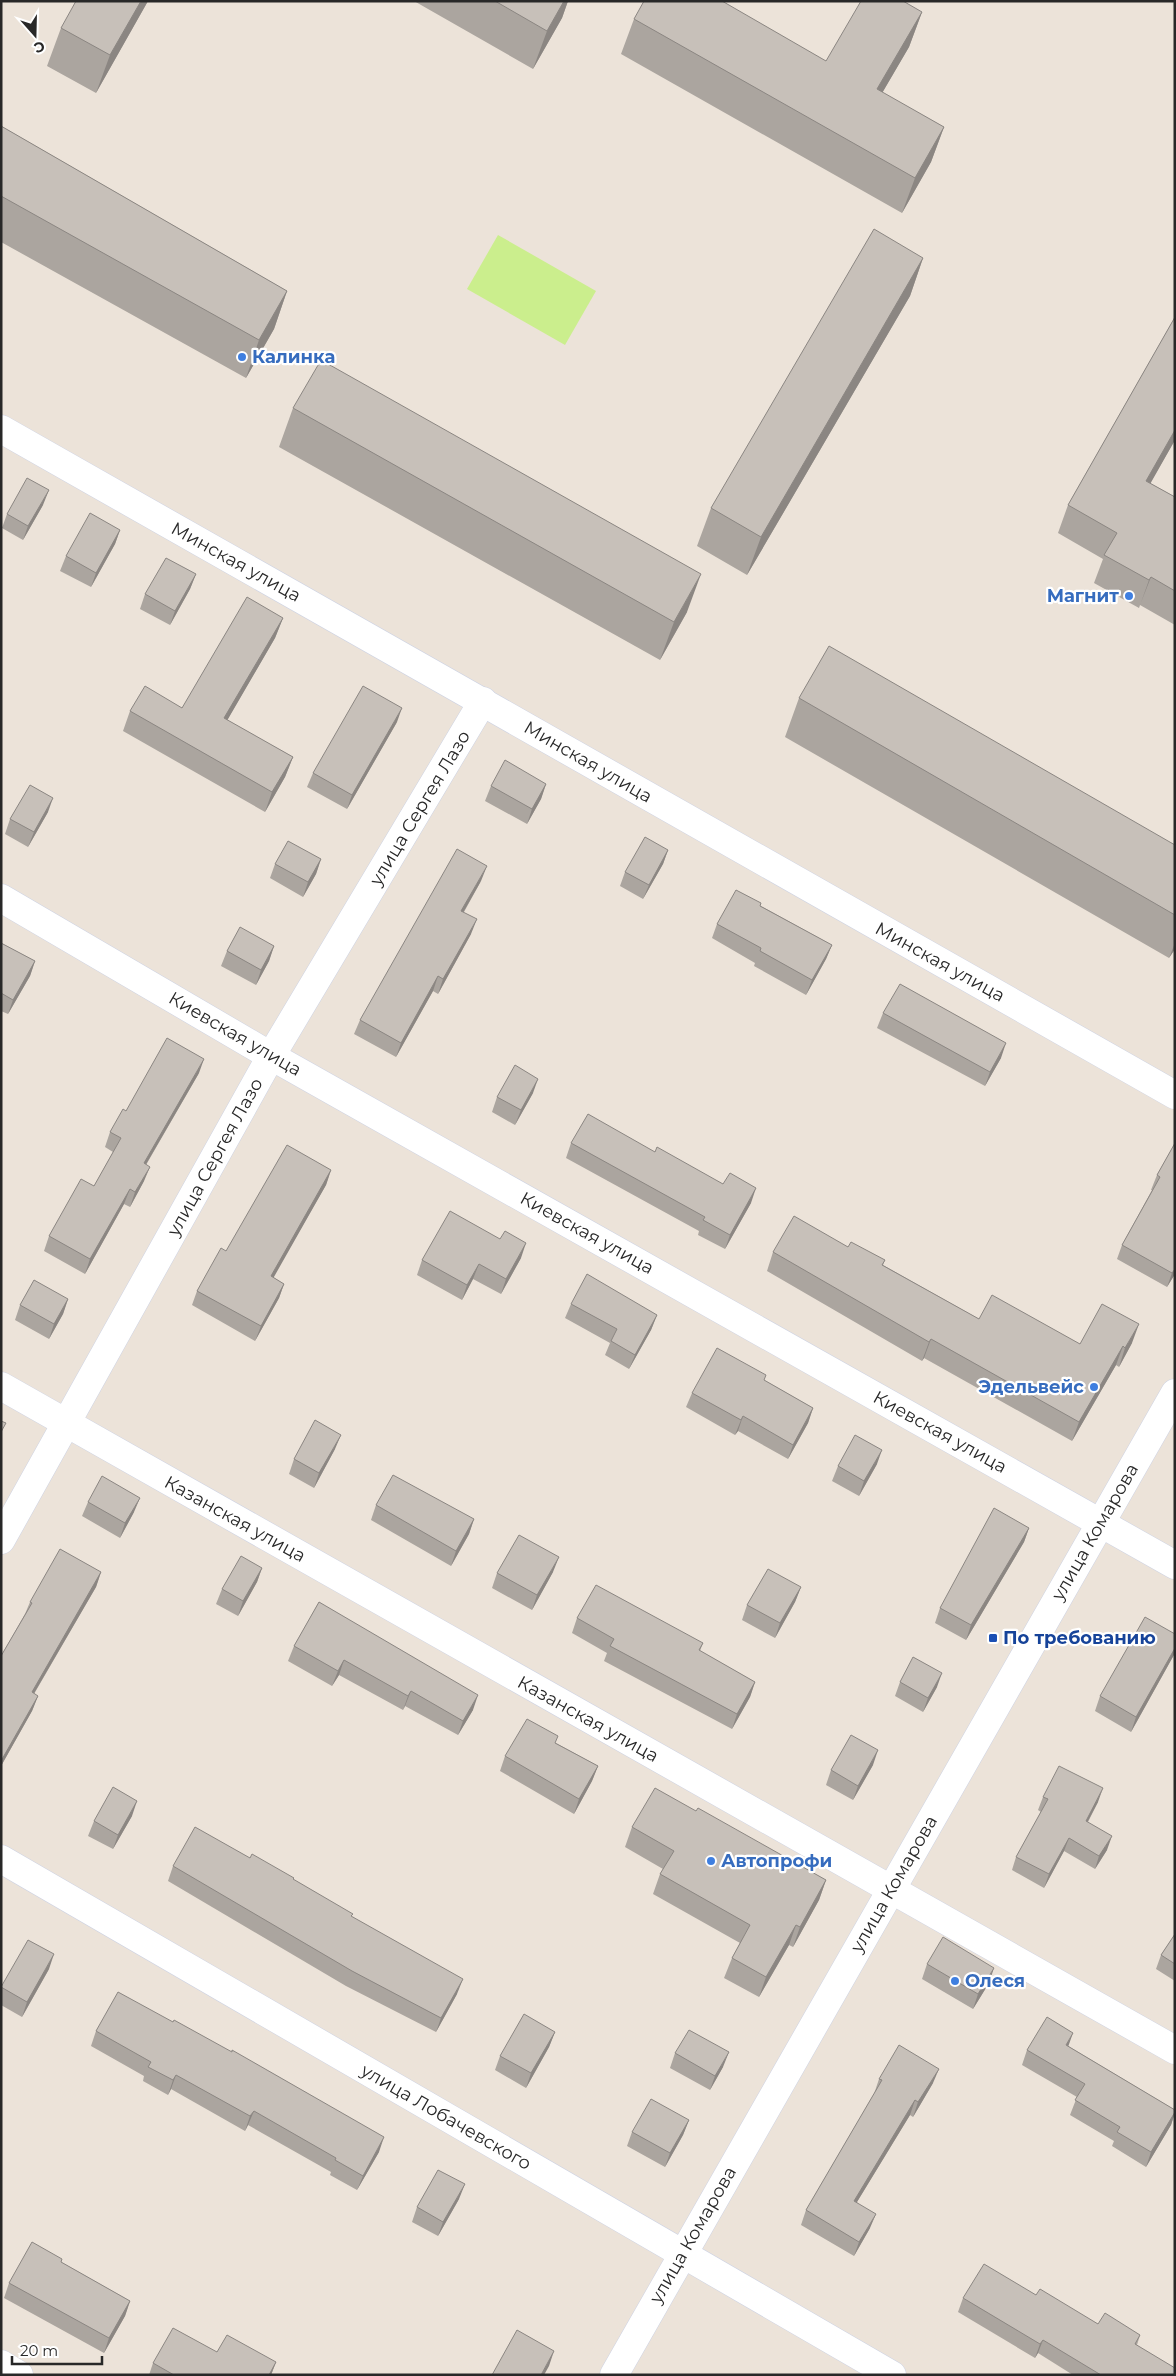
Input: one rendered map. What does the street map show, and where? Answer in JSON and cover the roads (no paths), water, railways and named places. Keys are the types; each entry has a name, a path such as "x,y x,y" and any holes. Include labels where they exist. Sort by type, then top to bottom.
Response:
{"street":[{"name":"Минская улица","path":"1,429 1175,1095"},
{"name":"улица Сергея Лазо","path":"1,1540 271,1056 483,701"},
{"name":"Киевская улица","path":"1,898 271,1056 1175,1565"},
{"name":"Казанская улица","path":"1,1386 1175,2050"},
{"name":"улица Комарова","path":"614,2375 1175,1393"},
{"name":"улица Лобачевского","path":"1,1859 892,2375"},
{"path":"1,2364 19,2375"}],"place":[{"name":"Калинка","path":"242,357"},
{"name":"Магнит","path":"1129,596"},
{"name":"Эдельвейс","path":"1094,1387"},
{"name":"По требованию","path":"993,1638"},
{"name":"Автопрофи","path":"711,1861"},
{"name":"Олеся","path":"955,1981"}]}
